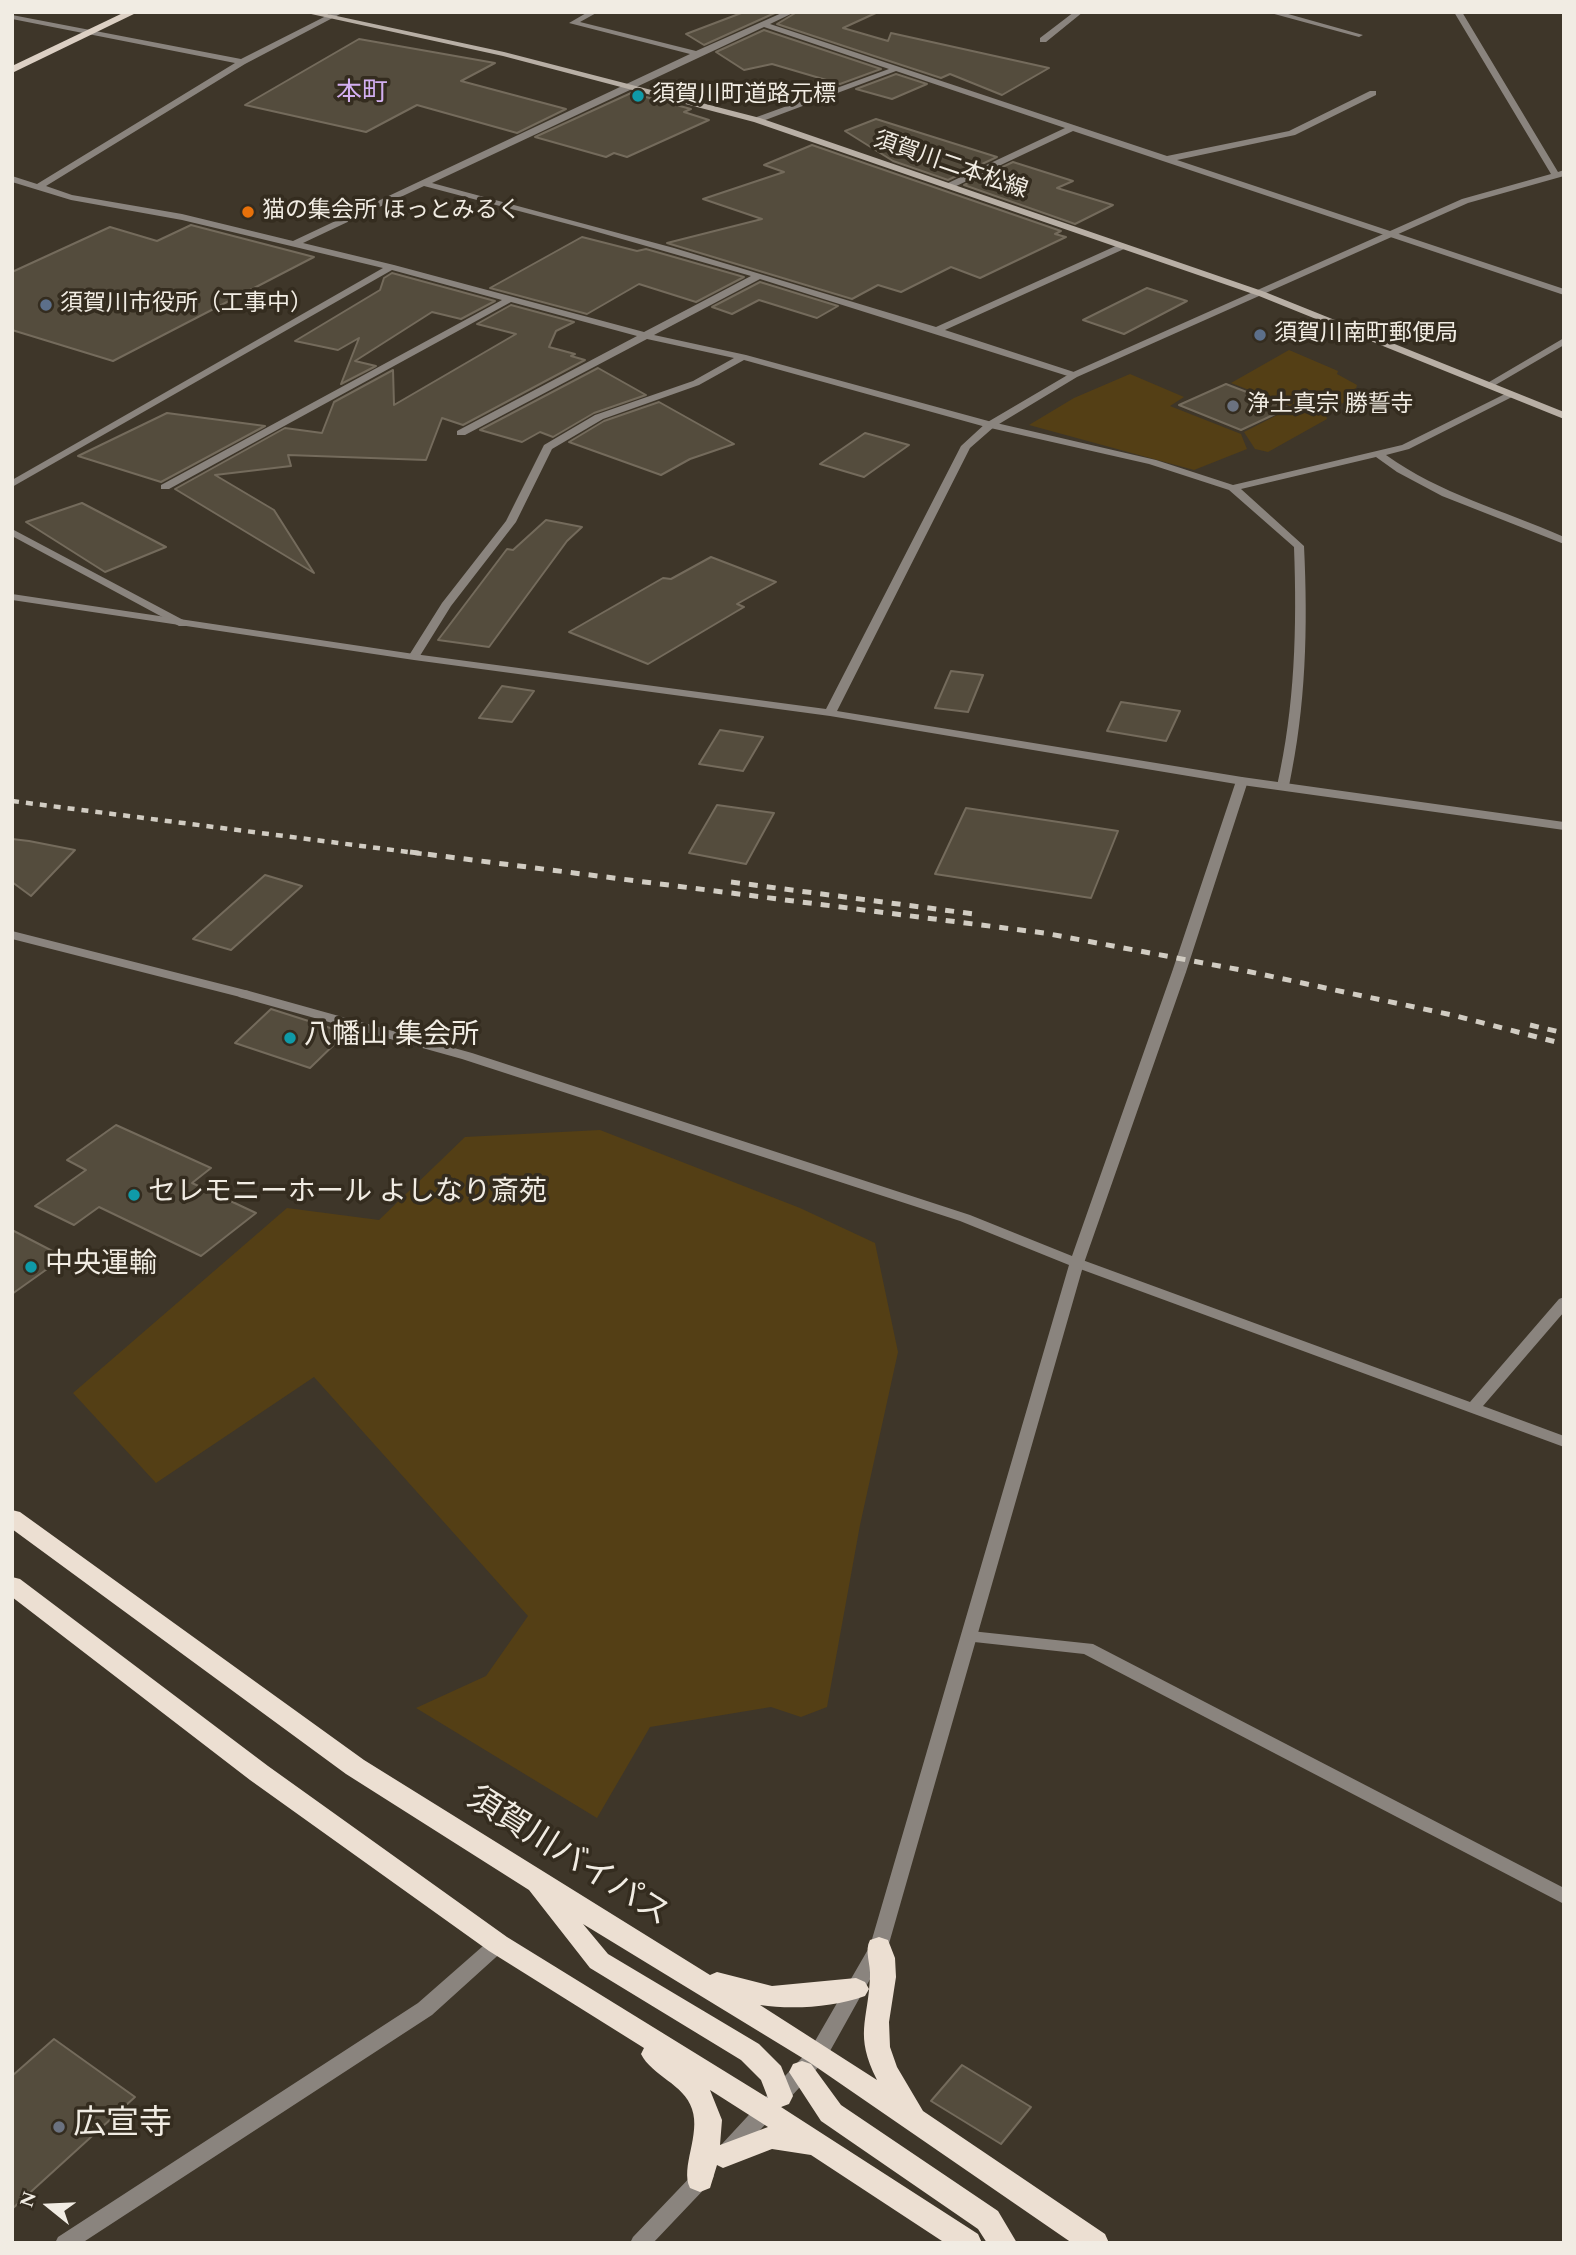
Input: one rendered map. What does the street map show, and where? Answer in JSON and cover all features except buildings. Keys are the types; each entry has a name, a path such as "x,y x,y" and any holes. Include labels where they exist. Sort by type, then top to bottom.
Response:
{"highway":[{"name":"須賀川バイパス","path":"12,1518 355,1767 680,1970 810,2063 915,2119 1096,2243"},
{"path":"12,1585 259,1773 498,1944 578,1995 773,2103 822,2148 968,2243"},
{"path":"532,1880 599,1961 750,2052 772,2074 773,2103"},
{"path":"880,1947 886,1972 876,2023 877,2046 883,2068 915,2119"},
{"path":"680,1970 761,1997 795,1999 856,1989"},
{"path":"578,1995 694,2086 707,2109 709,2137 700,2180"},
{"path":"810,2063 831,2113 988,2220 1003,2243"},
{"path":"723,2156 771,2137 822,2148"}],"main road":[{"path":"12,70 133,12"},
{"name":"須賀川二本松線","path":"306,12 335,14 632,86 757,120 1262,294 1564,416"}],"street":[{"path":"13,18 27,12"},
{"path":"594,12 573,23 694,53"},
{"path":"295,244 632,86 694,53 791,12"},
{"path":"1043,40 1079,12"},
{"path":"1271,12 1359,35"},
{"path":"830,713 966,446 990,425 1074,375 1262,294 1465,201 1559,173 1458,12"},
{"path":"37,188 242,62 335,14"},
{"path":"13,18 242,62"},
{"path":"763,24 1564,292"},
{"path":"757,120 895,69"},
{"path":"1166,159 1292,134 1373,93"},
{"path":"949,186 1074,127"},
{"path":"12,179 37,188 182,217 391,267 643,335 743,357 990,425 1152,462 1233,488 1299,546 1304,642 1297,727 1283,786"},
{"path":"426,184 512,205 758,276 1074,375"},
{"path":"937,330 1121,247"},
{"path":"12,484 391,267"},
{"path":"461,433 758,276"},
{"path":"165,487 510,299"},
{"path":"1489,385 1564,341"},
{"path":"414,657 446,605 511,522 548,447 599,417 696,383 743,357"},
{"path":"1233,488 1405,447 1511,394"},
{"path":"1380,455 1393,466 1468,504 1564,541"},
{"path":"12,533 183,624"},
{"path":"12,597 414,657 830,713 1242,781 1564,826"},
{"path":"639,2243 810,2063 880,1947 1076,1263 1179,972 1242,781"},
{"path":"12,935 244,994 507,1069 965,1218 1076,1263 1564,1442"},
{"path":"1472,1409 1564,1303"},
{"path":"971,1637 1087,1647 1564,1897"},
{"path":"65,2243 425,2010 498,1944"}],"shaded area":[{"path":"1289,350 1338,371 1337,374 1357,385 1353,399 1325,410 1327,419 1268,452 1255,449 1244,432 1293,407 1231,383"},
{"path":"1130,374 1184,397 1170,406 1241,434 1247,449 1194,470 1029,425 1074,398"},
{"path":"600,1130 800,1208 875,1243 898,1352 860,1525 827,1707 801,1717 771,1707 650,1727 597,1818 416,1708 486,1676 528,1616 314,1377 156,1483 73,1393 287,1208 379,1220 465,1137"}],"railway":[{"path":"12,801 424,854"},
{"path":"410,852 1044,933 1246,971 1452,1015 1564,1044"},
{"path":"731,882 974,914"},
{"path":"1530,1025 1564,1033"}],"place":[{"name":"須賀川町道路元標","path":"638,96"},
{"name":"猫の集会所 ほっとみるく","path":"248,212"},
{"name":"須賀川市役所（工事中）","path":"46,305"},
{"name":"須賀川南町郵便局","path":"1260,335"},
{"name":"浄土真宗 勝誓寺","path":"1233,406"},
{"name":"八幡山 集会所","path":"290,1038"},
{"name":"セレモニーホール よしなり斎苑","path":"134,1195"},
{"name":"中央運輸","path":"31,1267"},
{"name":"広宣寺","path":"59,2127"}],"district":[{"name":"本町","path":"362,95"}]}
